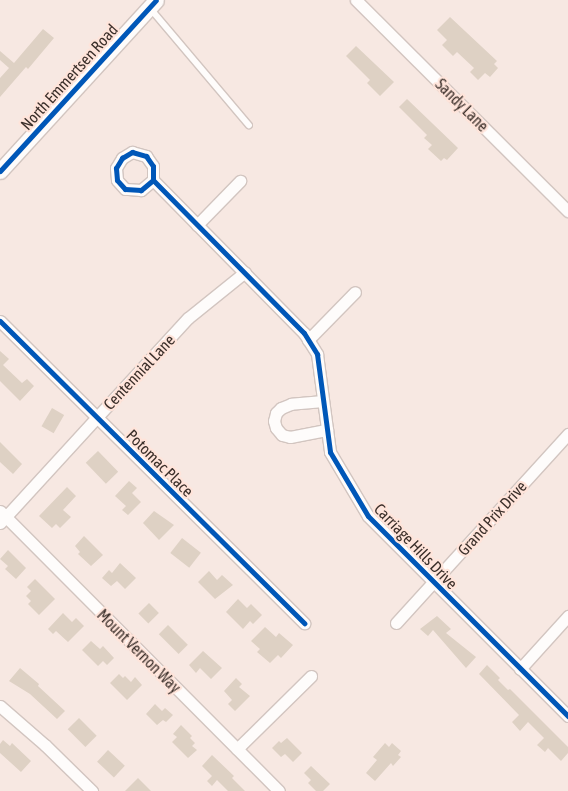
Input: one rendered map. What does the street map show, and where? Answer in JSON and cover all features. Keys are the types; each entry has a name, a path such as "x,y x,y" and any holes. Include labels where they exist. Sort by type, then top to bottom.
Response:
{"street":[{"name":"Sandy Lane","path":"356,0 568,211"},
{"name":"North Emmertsen Road","path":"0,171 153,3"},
{"name":"Carriage Hills Drive","path":"153,180 245,272 308,340 317,354 330,452 368,516 568,716"},
{"path":"197,225 240,181"},
{"name":"Centennial Lane","path":"2,517 188,318 245,272"},
{"path":"308,340 355,292"},
{"name":"Potomac Place","path":"0,321 304,623"},
{"path":"323,401 291,404 281,408 276,413 274,421 276,428 282,434 290,437 327,430"},
{"name":"Grand Prix Drive","path":"396,624 568,434"},
{"name":"Mount Vernon Way","path":"2,517 278,791"},
{"path":"520,669 568,616"},
{"path":"236,749 311,676"},
{"path":"0,706 45,744 92,791"}],"lane":[{"path":"153,3 157,18 249,125"}],"building":[{"path":"450,17 497,61 494,64 498,68 490,77 485,73 478,80 470,72 474,68 457,52 453,56 442,45 447,40 437,30"},
{"path":"43,29 54,38 28,69 26,67 0,97 0,78 9,68 0,60 0,51 14,63"},
{"path":"356,46 394,82 380,96 367,83 370,80 346,56"},
{"path":"407,99 458,148 447,160 444,158 441,161 428,149 432,145 424,138 427,135 399,107"},
{"path":"0,351 9,359 3,365 22,383 27,379 34,386 20,401 0,381"},
{"path":"52,408 64,415 54,433 42,426"},
{"path":"0,442 22,464 13,474 0,462"},
{"path":"98,451 118,472 106,484 86,463"},
{"path":"129,481 137,488 132,493 141,502 128,515 122,510 126,506 115,496"},
{"path":"67,487 76,496 63,510 71,517 60,528 56,524 52,528 39,516"},
{"path":"154,511 174,525 159,540 143,523"},
{"path":"84,536 103,555 91,566 78,554 80,552 75,546"},
{"path":"182,538 201,553 189,568 170,553"},
{"path":"8,550 26,568 16,579 5,569 8,566 0,559"},
{"path":"120,563 136,578 125,589 117,581 111,586 102,578 109,570 112,573"},
{"path":"209,571 217,580 222,575 233,585 215,599 198,582"},
{"path":"35,579 55,599 39,615 28,604 31,601 26,596 31,591 27,587"},
{"path":"238,599 247,608 251,604 262,615 253,624 250,621 243,629 226,612"},
{"path":"149,603 159,613 148,624 138,614"},
{"path":"63,613 72,622 76,618 84,626 68,642 56,631 53,634 48,629"},
{"path":"437,616 451,629 446,633 476,657 466,668 433,630 428,636 420,629"},
{"path":"168,625 188,645 179,654 159,634"},
{"path":"265,627 276,637 279,633 293,645 281,658 278,655 270,663 257,652 260,649 251,641"},
{"path":"91,641 100,649 103,646 114,658 107,665 103,661 98,666 82,650"},
{"path":"203,651 222,668 211,679 200,668 196,673 189,665"},
{"path":"487,665 500,678 498,680 508,690 510,689 568,747 568,753 561,761 548,748 545,752 537,745 544,738 528,722 520,731 512,722 519,715 479,674"},
{"path":"20,668 39,684 38,686 65,711 57,719 30,694 9,681"},
{"path":"119,674 123,678 125,676 131,682 135,677 142,685 127,700 110,683"},
{"path":"236,678 242,684 239,687 250,696 235,711 228,704 232,700 224,691"},
{"path":"155,704 162,711 165,708 173,715 166,722 163,720 157,725 146,714"},
{"path":"79,718 97,736 85,747 68,729"},
{"path":"181,725 192,736 190,738 195,743 192,746 197,750 188,758 172,742 177,737 173,734"},
{"path":"287,738 302,753 293,762 285,754 281,757 272,748 279,741 281,743"},
{"path":"3,740 10,746 12,743 31,761 21,772 0,753 0,744"},
{"path":"385,743 389,747 392,743 401,751 398,755 401,757 393,766 391,763 375,781 366,773 377,760 373,757"},
{"path":"108,750 125,766 114,777 97,762"},
{"path":"212,755 234,776 232,778 245,791 228,791 217,780 212,786 207,781 212,776 202,766"},
{"path":"311,766 330,784 323,791 316,791 308,783 311,780 304,773"},
{"path":"138,778 151,791 125,791"}],"cycle path":[{"path":"0,171 156,0"},
{"path":"153,180 141,190 125,189 117,180 116,168 122,158 132,152 146,156 153,166 153,180 304,333 317,354 330,452 368,516 568,716"},
{"path":"0,321 304,623"}]}
